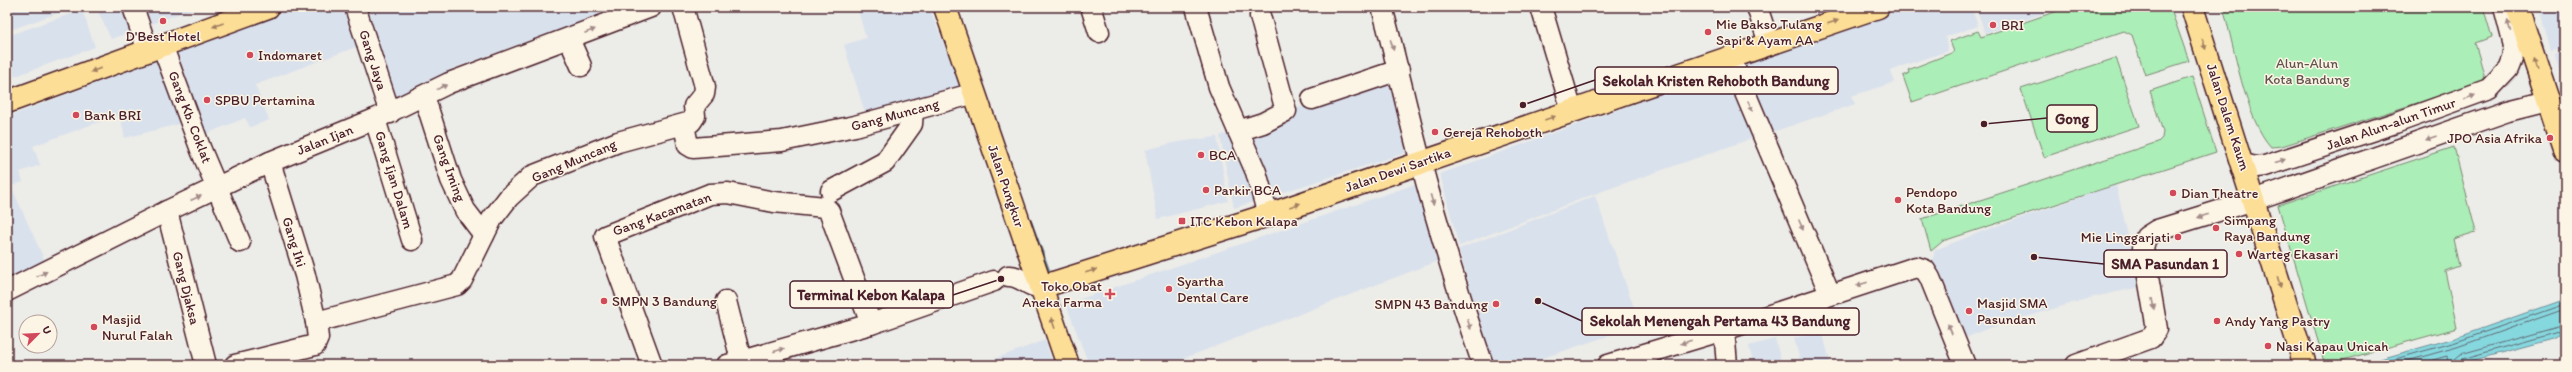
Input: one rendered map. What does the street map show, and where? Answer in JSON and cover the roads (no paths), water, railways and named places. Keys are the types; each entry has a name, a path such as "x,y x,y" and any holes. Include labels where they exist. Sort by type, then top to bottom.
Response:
{"main road":[{"path":"7,102 268,7"},
{"name":"Jalan Pungkur","path":"945,7 1068,365"},
{"name":"Jalan Dewi Sartika","path":"1040,286 1268,215 1572,110 1878,7"},
{"name":"Jalan Dalem Kaum","path":"2192,7 2243,164 2305,365"},
{"path":"2517,7 2565,151"}],"street":[{"name":"Gang Kb. Coklat","path":"133,7 156,48 218,187 240,242"},
{"name":"Gang Jaya","path":"355,7 383,116"},
{"name":"Jalan Ijan","path":"7,291 167,211 270,162 383,116 488,68 651,7"},
{"path":"683,7 705,87 704,94 694,106 694,119 684,125"},
{"path":"1091,7 1099,32"},
{"path":"1196,7 1219,87 1256,172 1268,215"},
{"path":"1382,7 1421,162 1452,269 1483,365"},
{"path":"1541,7 1572,110"},
{"path":"1756,7 1769,43"},
{"name":"Jalan Alun-alun Timur","path":"2243,164 2256,167 2265,166 2489,89 2508,69 2514,46 2504,7"},
{"path":"1238,131 1263,123 1286,111 1260,16"},
{"path":"568,39 580,66"},
{"path":"1730,57 1830,294"},
{"path":"1312,99 1399,70"},
{"name":"Gang Muncang","path":"316,322 457,285 462,280 492,219 509,197 532,176 618,142 684,125 688,146 696,148 782,141 913,111 975,93"},
{"name":"Gang Iming","path":"424,96 454,186 465,210 484,236"},
{"name":"Jalan Alun-alun Timur","path":"2076,365 2151,338 2157,329 2143,248 2146,237 2157,230 2254,200 2508,111 2548,101"},
{"path":"831,191 885,162 912,124 913,111"},
{"name":"Gang Ijan Dalam","path":"383,116 412,240"},
{"name":"Gang Ihi","path":"270,162 304,275 316,322"},
{"name":"Gang Kacamatan","path":"652,365 605,236 710,194 728,193 774,202 825,207 829,211 870,324"},
{"name":"Gang Djaksa","path":"167,211 206,365"},
{"path":"1608,365 1724,330 1906,269 1916,267 1925,270 1965,365"},
{"path":"726,301 734,363 870,324 1001,279 1020,278 1032,286 1040,286"},
{"path":"235,365 315,345 318,338 316,322"},
{"path":"1724,330 1727,365"}],"water":[{"path":"2565,299 2565,333 2552,339 2456,365 2359,365 2455,338"}],"waterway":[{"path":"1030,222 1050,276"}],"place":[{"name":"D'Best Hotel","path":"163,21"},
{"name":"BRI","path":"1993,25"},
{"name":"Mie Bakso Tulang Sapi & Ayam AA","path":"1708,32"},
{"name":"Indomaret","path":"250,55"},
{"name":"SPBU Pertamina","path":"207,100"},
{"name":"Sekolah Kristen Rehoboth Bandung","path":"1523,105"},
{"name":"Bank BRI","path":"76,115"},
{"name":"Gong","path":"1984,124"},
{"name":"Gereja Rehoboth","path":"1435,132"},
{"name":"JPO Asia Afrika","path":"2550,138"},
{"name":"BCA","path":"1201,155"},
{"name":"Parkir BCA","path":"1206,190"},
{"name":"Dian Theatre","path":"2173,193"},
{"name":"Pendopo Kota Bandung","path":"1898,200"},
{"name":"ITC Kebon Kalapa","path":"1182,221"},
{"name":"Simpang Raya Bandung","path":"2216,228"},
{"name":"Mie Linggarjati","path":"2178,237"},
{"name":"Warteg Ekasari","path":"2239,254"},
{"name":"SMA Pasundan 1","path":"2034,257"},
{"name":"Terminal Kebon Kalapa","path":"1001,279"},
{"name":"Syartha Dental Care","path":"1169,289"},
{"name":"Toko Obat Aneka Farma","path":"1110,294"},
{"name":"SMPN 3 Bandung","path":"604,301"},
{"name":"Sekolah Menengah Pertama 43 Bandung","path":"1538,301"},
{"name":"SMPN 43 Bandung","path":"1496,304"},
{"name":"Masjid SMA Pasundan","path":"1969,311"},
{"name":"Andy Yang Pastry","path":"2217,321"},
{"name":"Masjid Nurul Falah","path":"94,327"},
{"name":"Nasi Kapau Unicah","path":"2268,346"}],"park label":[{"name":"Alun-Alun Kota Bandung","path":"2307,72"}]}
